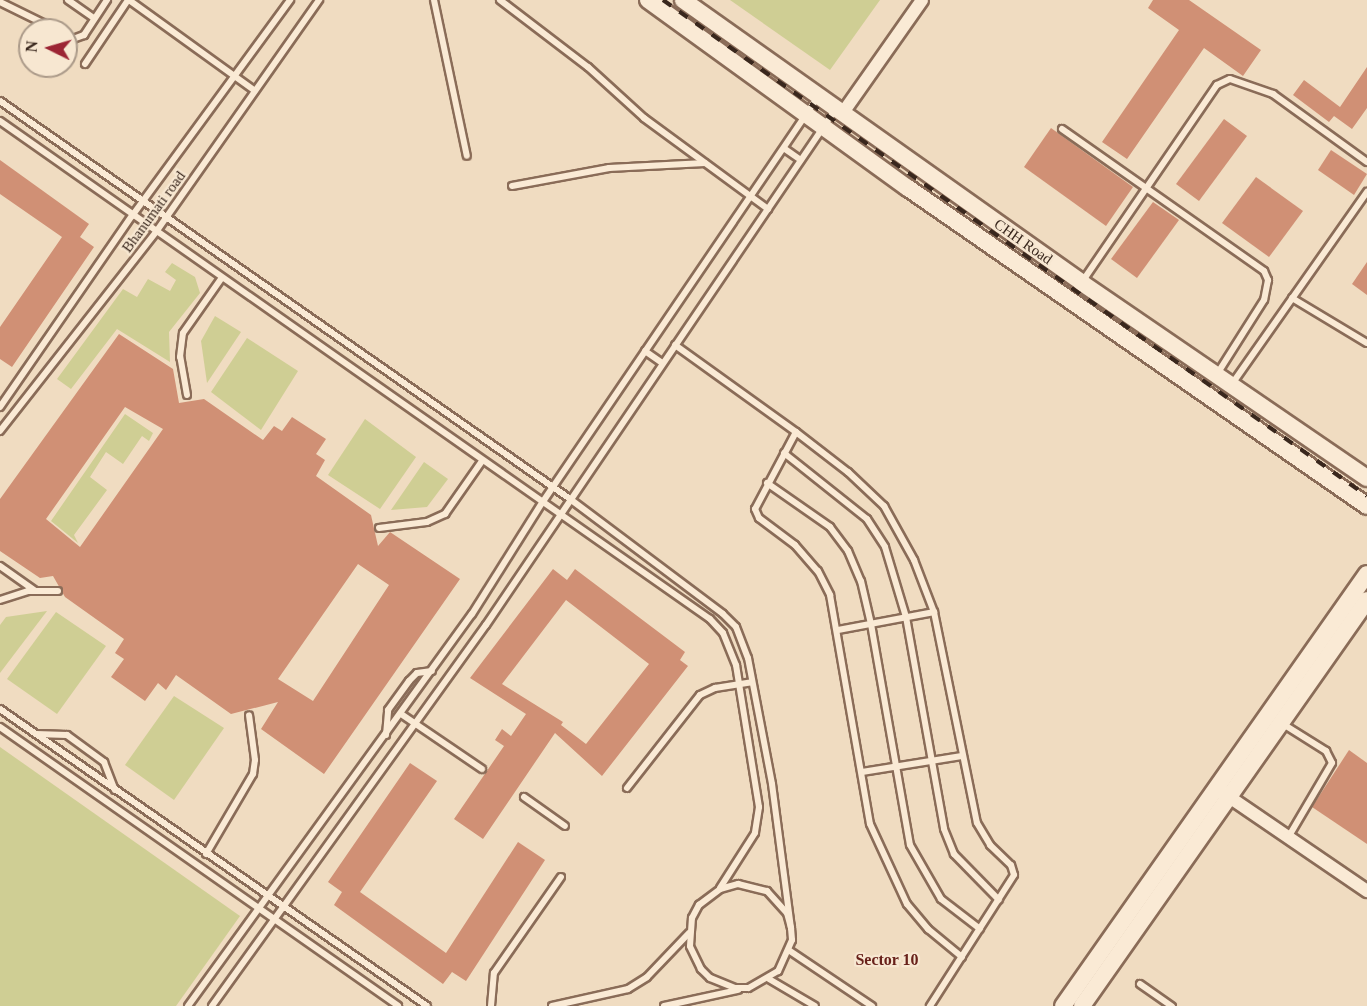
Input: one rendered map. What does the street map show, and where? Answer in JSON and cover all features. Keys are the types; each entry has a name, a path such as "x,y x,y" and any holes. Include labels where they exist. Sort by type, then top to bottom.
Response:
{"street":[{"path":"648,0 1070,300 1367,506"},
{"name":"CHH Road","path":"682,0 1082,283 1367,478"},
{"path":"839,112 922,0"},
{"path":"748,70 759,54"},
{"path":"1070,300 1082,283"},
{"path":"1220,404 1231,384"},
{"path":"1063,1006 1222,792 1292,692 1367,574"},
{"path":"1082,1006 1222,792 1280,722 1292,692 1367,600"},
{"path":"1222,792 1367,891"}],"lane":[{"path":"68,0 94,18"},
{"path":"78,38 106,0"},
{"path":"85,64 128,0 237,75 255,91"},
{"name":"Bhanumati road","path":"1,404 132,216 290,0"},
{"name":"Bhanumati road","path":"0,431 156,232 319,0"},
{"path":"434,0 467,156"},
{"path":"500,0 705,163 768,209"},
{"path":"0,2 33,18"},
{"path":"1082,283 1217,85 1230,79 1273,94 1367,162"},
{"path":"188,1006 257,907 299,857 432,671 542,503 819,97"},
{"path":"0,101 570,500 723,614 736,627 752,682 772,784 791,928 790,951 770,979 748,988 664,1006"},
{"path":"212,1006 415,723 825,125 839,112"},
{"path":"0,121 221,279 710,619 730,649 740,684 759,815 755,833 720,888 699,905 689,933 648,977 628,989 552,1006"},
{"path":"1062,129 1144,190 1252,260 1268,280 1264,300 1216,375"},
{"path":"785,149 801,160"},
{"path":"512,186 609,168 705,163"},
{"path":"1231,384 1367,192"},
{"path":"187,396 180,357 183,333 221,279"},
{"path":"1292,298 1367,343"},
{"path":"675,345 848,472 884,506 914,560 934,612 977,823 990,845 1011,865 1014,875 930,1006"},
{"path":"645,351 662,363"},
{"path":"1,404 14,412"},
{"path":"796,432 755,509 759,518 795,545 818,571 830,595 838,630 870,824 907,904 928,929 962,957"},
{"path":"784,453 867,519 885,547 906,617 944,829 954,854 999,900"},
{"path":"379,528 426,522 445,514 483,461"},
{"path":"767,483 830,527 848,551 861,581 871,624 894,767 910,845 941,899 980,929"},
{"path":"0,566 35,591"},
{"path":"0,600 35,591 58,591"},
{"path":"838,630 934,612"},
{"path":"386,735 388,710 409,681 417,674 432,671"},
{"path":"627,788 700,695 752,682"},
{"path":"0,709 206,854 268,893 427,1006"},
{"path":"401,714 482,769"},
{"path":"206,854 253,774 255,760 249,715"},
{"path":"1280,722 1326,751 1332,763 1288,836"},
{"path":"0,727 398,1006"},
{"path":"36,734 67,735 104,762 115,790"},
{"path":"862,772 962,756"},
{"path":"524,797 565,826"},
{"path":"491,1006 494,973 561,876"},
{"path":"720,888 738,884 767,891 787,913 791,928"},
{"path":"689,933 690,946 701,969 722,985 748,988"},
{"path":"790,951 872,1006"},
{"path":"770,979 815,1006"},
{"path":"1140,984 1172,1006"}],"shaded area":[{"path":"730,0 880,0 830,70"},
{"path":"172,263 195,277 200,293 169,332 170,362 117,329 71,389 57,379 123,289 137,297 148,279 170,291 176,280 165,272"},
{"path":"215,316 241,332 207,383 201,341"},
{"path":"247,338 298,371 261,430 211,392"},
{"path":"125,414 153,433 149,441 142,436 123,464 106,452 90,477 107,490 74,535 78,543 51,521"},
{"path":"365,419 416,457 380,509 328,475"},
{"path":"424,462 448,479 427,507 391,510"},
{"path":"47,611 0,673 0,625 6,617"},
{"path":"56,612 106,646 57,714 7,679"},
{"path":"174,696 224,728 174,800 125,765"},
{"path":"0,747 240,916 176,1006 0,1006"}],"building":[{"path":"1153,0 1189,0 1261,50 1243,76 1204,48 1127,159 1102,142 1179,30 1148,8"},
{"path":"1367,67 1367,108 1352,129 1334,116 1329,122 1293,95 1304,80 1340,107"},
{"path":"1224,119 1247,136 1199,201 1176,184"},
{"path":"1051,128 1133,187 1106,226 1024,167"},
{"path":"1331,150 1367,174 1354,195 1318,170"},
{"path":"0,160 89,224 80,237 94,247 12,367 0,359 0,327 62,237 0,194"},
{"path":"1256,177 1303,211 1269,257 1222,223"},
{"path":"1153,202 1179,220 1137,278 1111,259"},
{"path":"1367,262 1367,295 1352,284"},
{"path":"119,334 173,369 179,403 204,399 263,440 274,426 282,431 292,417 326,439 316,454 325,460 316,476 371,515 378,546 390,532 460,579 324,774 261,729 278,702 231,714 176,675 166,690 158,683 145,701 111,677 124,659 115,653 124,639 65,597 53,576 40,578 0,551 0,499","holes":["125,407 163,429 80,547 46,519","358,564 389,585 313,701 278,679"]},
{"path":"553,569 567,580 575,569 685,652 680,660 688,666 602,776 555,733 483,839 454,819 504,746 495,740 502,729 511,736 526,714 470,678","holes":["566,600 649,664 586,744 561,725 563,722 502,684"]},
{"path":"1349,750 1367,763 1367,844 1312,807"},
{"path":"410,763 437,781 360,892 446,953 518,842 545,860 466,981 452,972 443,984 334,905 342,892 328,882"}],"railway":[{"path":"663,0 1367,496"}],"district":[{"name":"Sector 10","path":"887,960"}]}
